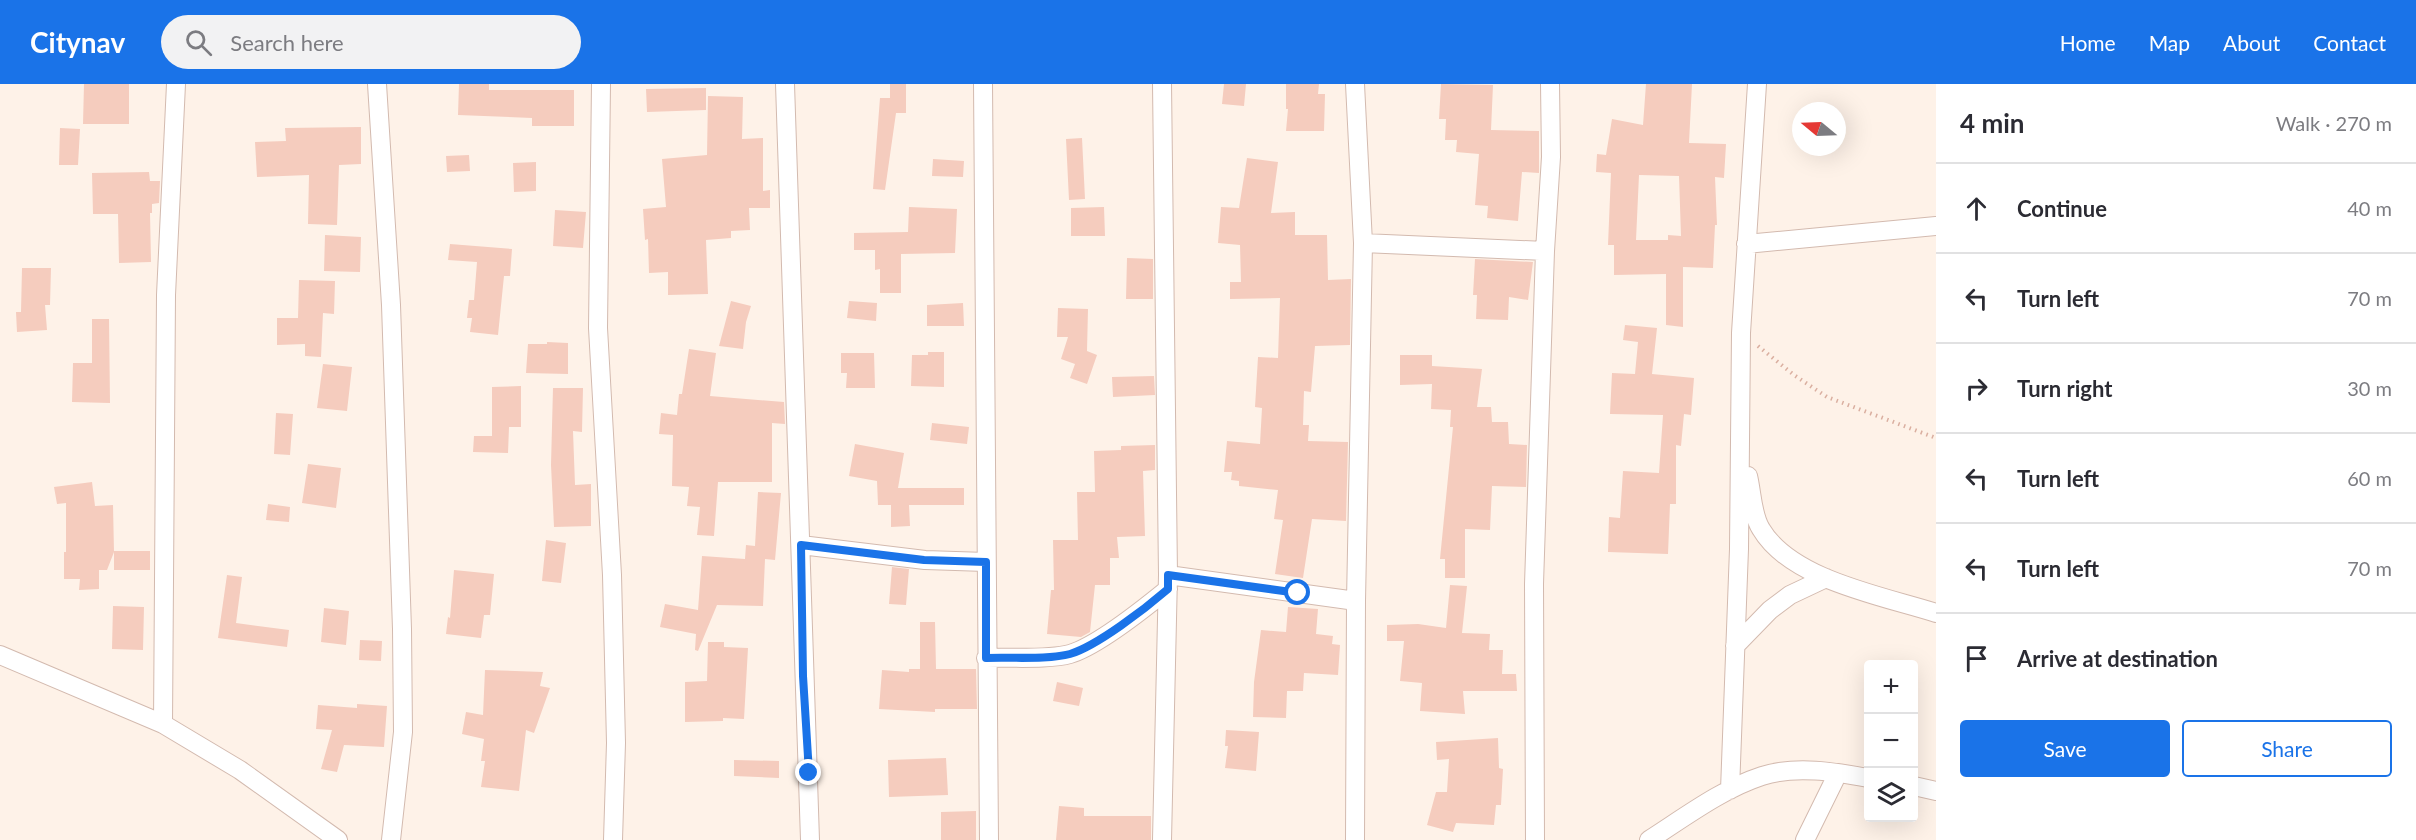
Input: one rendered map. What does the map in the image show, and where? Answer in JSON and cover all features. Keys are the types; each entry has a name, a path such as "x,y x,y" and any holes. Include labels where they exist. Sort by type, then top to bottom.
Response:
{"street":[{"path":"164,724 166,295 177,84"},
{"path":"377,84 392,305 402,617 403,732 391,840"},
{"path":"602,84 598,328 612,575 616,743 614,840"},
{"path":"784,84 810,840"},
{"path":"983,84 989,840"},
{"path":"1162,84 1168,582 1162,840"},
{"path":"1355,84 1363,243 1356,601 1355,840"},
{"path":"1536,840 1534,585 1545,251 1551,157 1550,84"},
{"path":"1730,790 1741,444 1741,333 1757,84"},
{"path":"1746,244 1936,226"},
{"path":"1363,243 1545,251"},
{"path":"1741,444 1760,528 1783,553 1826,578 1936,614"},
{"path":"801,545 924,560 986,562"},
{"path":"1735,646 1770,610 1790,595 1826,578"},
{"path":"986,658 1058,656 1074,653 1114,629 1168,582 1356,601"},
{"path":"0,655 164,724 240,770 338,840"},
{"path":"1649,840 1730,790 1763,775 1798,770 1864,777"},
{"path":"1805,840 1838,773"},
{"path":"1918,787 1936,791"}],"path":[{"path":"1741,333 1794,375 1827,397 1936,438"}],"building":[{"path":"84,84 129,84 129,124 83,124"},
{"path":"459,84 489,84 489,90 574,90 574,126 532,126 532,118 458,115"},
{"path":"890,84 906,84 906,113 896,113 885,190 873,189 880,98 890,98"},
{"path":"1224,84 1246,84 1244,106 1222,104"},
{"path":"1286,84 1319,84 1318,94 1325,94 1324,131 1286,131 1288,109 1286,109"},
{"path":"1441,84 1493,85 1491,130 1539,131 1539,173 1522,172 1518,221 1487,218 1488,206 1475,205 1479,154 1456,152 1457,140 1445,140 1446,119 1439,119"},
{"path":"1646,84 1692,84 1689,143 1726,144 1724,178 1715,177 1717,225 1715,225 1713,268 1683,267 1683,327 1666,325 1666,274 1614,275 1614,245 1608,245 1611,173 1596,172 1597,154 1606,155 1612,119 1643,125","holes":["1639,175 1679,176 1681,236 1668,235 1668,240 1636,240"]},
{"path":"706,88 706,110 647,112 646,89"},
{"path":"708,96 743,97 742,139 763,138 763,191 770,190 770,208 749,208 750,230 731,231 731,238 706,240 708,294 668,295 668,272 649,273 648,239 645,240 643,209 666,207 662,159 707,155"},
{"path":"361,127 361,164 339,165 337,225 308,224 309,175 257,177 255,142 286,141 285,128"},
{"path":"60,128 80,129 78,165 59,165"},
{"path":"1082,138 1085,199 1069,200 1066,139"},
{"path":"469,155 470,171 447,172 446,156"},
{"path":"1247,158 1278,162 1271,213 1295,212 1295,235 1327,235 1328,280 1351,279 1350,345 1315,346 1311,392 1304,391 1303,425 1309,425 1308,441 1348,442 1346,521 1312,519 1303,578 1275,574 1283,520 1274,519 1278,490 1239,486 1239,481 1231,480 1232,472 1224,472 1227,441 1260,444 1262,408 1255,407 1258,357 1278,358 1280,298 1230,299 1230,282 1241,282 1240,245 1218,243 1221,207 1239,208"},
{"path":"933,159 964,161 963,177 932,176"},
{"path":"536,162 536,191 514,192 513,163"},
{"path":"149,172 150,181 160,181 159,203 152,204 152,213 150,213 151,262 119,263 118,214 93,214 92,173"},
{"path":"909,207 957,209 955,253 901,254 901,293 880,293 880,269 875,270 875,250 854,250 854,233 908,232"},
{"path":"1104,207 1105,236 1071,236 1071,208"},
{"path":"555,210 586,212 583,248 553,246"},
{"path":"325,235 361,237 360,272 324,271"},
{"path":"450,244 512,249 510,276 504,276 498,335 470,332 472,318 467,318 469,300 474,300 477,262 448,260"},
{"path":"1127,258 1153,259 1153,299 1126,299"},
{"path":"1475,259 1533,262 1528,300 1509,297 1508,320 1476,319 1477,295 1473,295"},
{"path":"22,268 51,268 50,305 45,305 47,330 17,332 16,312 21,312"},
{"path":"299,280 335,281 334,314 323,313 321,357 305,356 305,344 277,345 277,318 298,318"},
{"path":"731,301 751,306 746,322 743,349 719,346"},
{"path":"849,301 877,303 876,321 847,318"},
{"path":"963,303 964,326 927,326 927,305"},
{"path":"1058,308 1088,309 1087,351 1097,355 1087,384 1070,378 1075,364 1061,359 1068,337 1057,337"},
{"path":"92,319 109,319 110,403 72,402 73,363 92,363"},
{"path":"1625,325 1657,328 1652,374 1694,378 1691,415 1684,414 1681,446 1676,445 1676,504 1670,504 1668,554 1608,552 1609,517 1620,518 1623,471 1659,473 1663,415 1610,414 1612,373 1635,374 1638,342 1623,340"},
{"path":"547,342 568,343 568,374 526,373 528,344 547,344"},
{"path":"689,349 716,353 710,396 784,402 785,424 772,423 772,482 718,482 714,536 697,535 700,507 687,506 689,487 672,486 673,435 659,434 661,413 677,415"},
{"path":"928,352 944,352 944,387 911,386 912,355 928,355"},
{"path":"841,353 874,353 875,388 846,388 847,373 841,373"},
{"path":"1400,355 1432,355 1432,366 1482,369 1477,407 1491,407 1492,422 1508,422 1509,444 1527,445 1526,487 1492,486 1490,530 1465,529 1465,578 1445,578 1445,559 1440,559 1453,427 1450,427 1451,410 1431,409 1432,384 1400,385"},
{"path":"323,364 352,367 347,411 317,408"},
{"path":"1154,376 1155,395 1113,397 1112,377"},
{"path":"521,386 521,427 509,427 508,453 473,452 474,436 492,436 492,387"},
{"path":"553,388 583,388 582,432 573,431 575,485 591,484 591,526 554,527 551,465"},
{"path":"276,413 293,414 290,455 274,454"},
{"path":"932,423 969,427 967,444 930,440"},
{"path":"855,444 904,453 898,488 964,488 964,505 909,505 910,526 891,527 891,505 878,505 877,481 849,476"},
{"path":"1155,445 1155,470 1143,471 1145,536 1117,537 1119,558 1110,558 1110,585 1095,585 1090,632 1081,637 1047,634 1051,590 1054,590 1053,540 1078,540 1077,492 1095,492 1094,451 1121,450 1121,446"},
{"path":"308,464 341,468 336,508 302,503"},
{"path":"92,482 95,506 113,505 114,552 107,570 99,570 99,589 79,590 80,579 64,579 66,503 57,504 54,487"},
{"path":"758,492 781,493 775,560 765,559 763,606 717,605 698,651 695,650 696,634 660,627 665,604 698,610 702,556 745,559 746,545 755,546"},
{"path":"268,504 290,507 289,522 266,520"},
{"path":"546,540 566,543 561,583 542,581"},
{"path":"114,551 150,551 150,570 114,570"},
{"path":"892,567 909,569 906,605 889,604"},
{"path":"454,570 494,574 490,615 484,615 481,638 446,634 448,617 450,618"},
{"path":"227,575 242,577 236,623 289,630 287,647 218,638"},
{"path":"1450,585 1467,586 1462,633 1490,634 1489,650 1503,650 1502,674 1516,674 1517,691 1463,691 1465,714 1420,711 1422,683 1400,681 1404,641 1387,641 1387,625 1418,624 1446,628"},
{"path":"113,606 144,607 143,650 112,649"},
{"path":"1288,607 1318,609 1316,634 1333,636 1332,644 1340,645 1338,675 1304,673 1303,691 1287,691 1286,718 1253,717 1254,682 1261,630 1286,632"},
{"path":"324,608 349,611 346,645 321,642"},
{"path":"920,622 935,622 936,669 976,669 977,709 935,709 935,712 879,709 882,670 909,672 909,669 920,669"},
{"path":"360,640 382,641 381,661 359,660"},
{"path":"708,642 724,642 724,647 748,648 744,719 723,718 723,721 685,722 685,682 707,681"},
{"path":"485,670 543,672 540,686 550,688 534,733 526,730 519,791 481,787 485,761 481,761 484,739 462,734 466,712 483,715"},
{"path":"1057,682 1083,688 1079,706 1053,701"},
{"path":"357,704 387,706 384,747 344,745 337,772 321,769 332,730 316,729 318,705 357,708"},
{"path":"1226,730 1259,732 1256,771 1225,768 1228,746 1225,746"},
{"path":"1498,738 1499,768 1503,769 1501,805 1496,805 1494,825 1456,823 1453,832 1427,825 1436,792 1447,792 1449,759 1437,760 1436,742"},
{"path":"946,758 948,795 889,797 888,760"},
{"path":"734,760 779,761 779,778 734,776"},
{"path":"1059,806 1084,808 1084,816 1151,816 1151,840 1056,840"},
{"path":"976,811 976,840 941,840 941,812"}],"route":[{"path":"809,773 803,676 801,545 924,560 986,562 986,658 1058,656 1074,653 1114,629 1168,589 1168,575 1298,593"}]}
